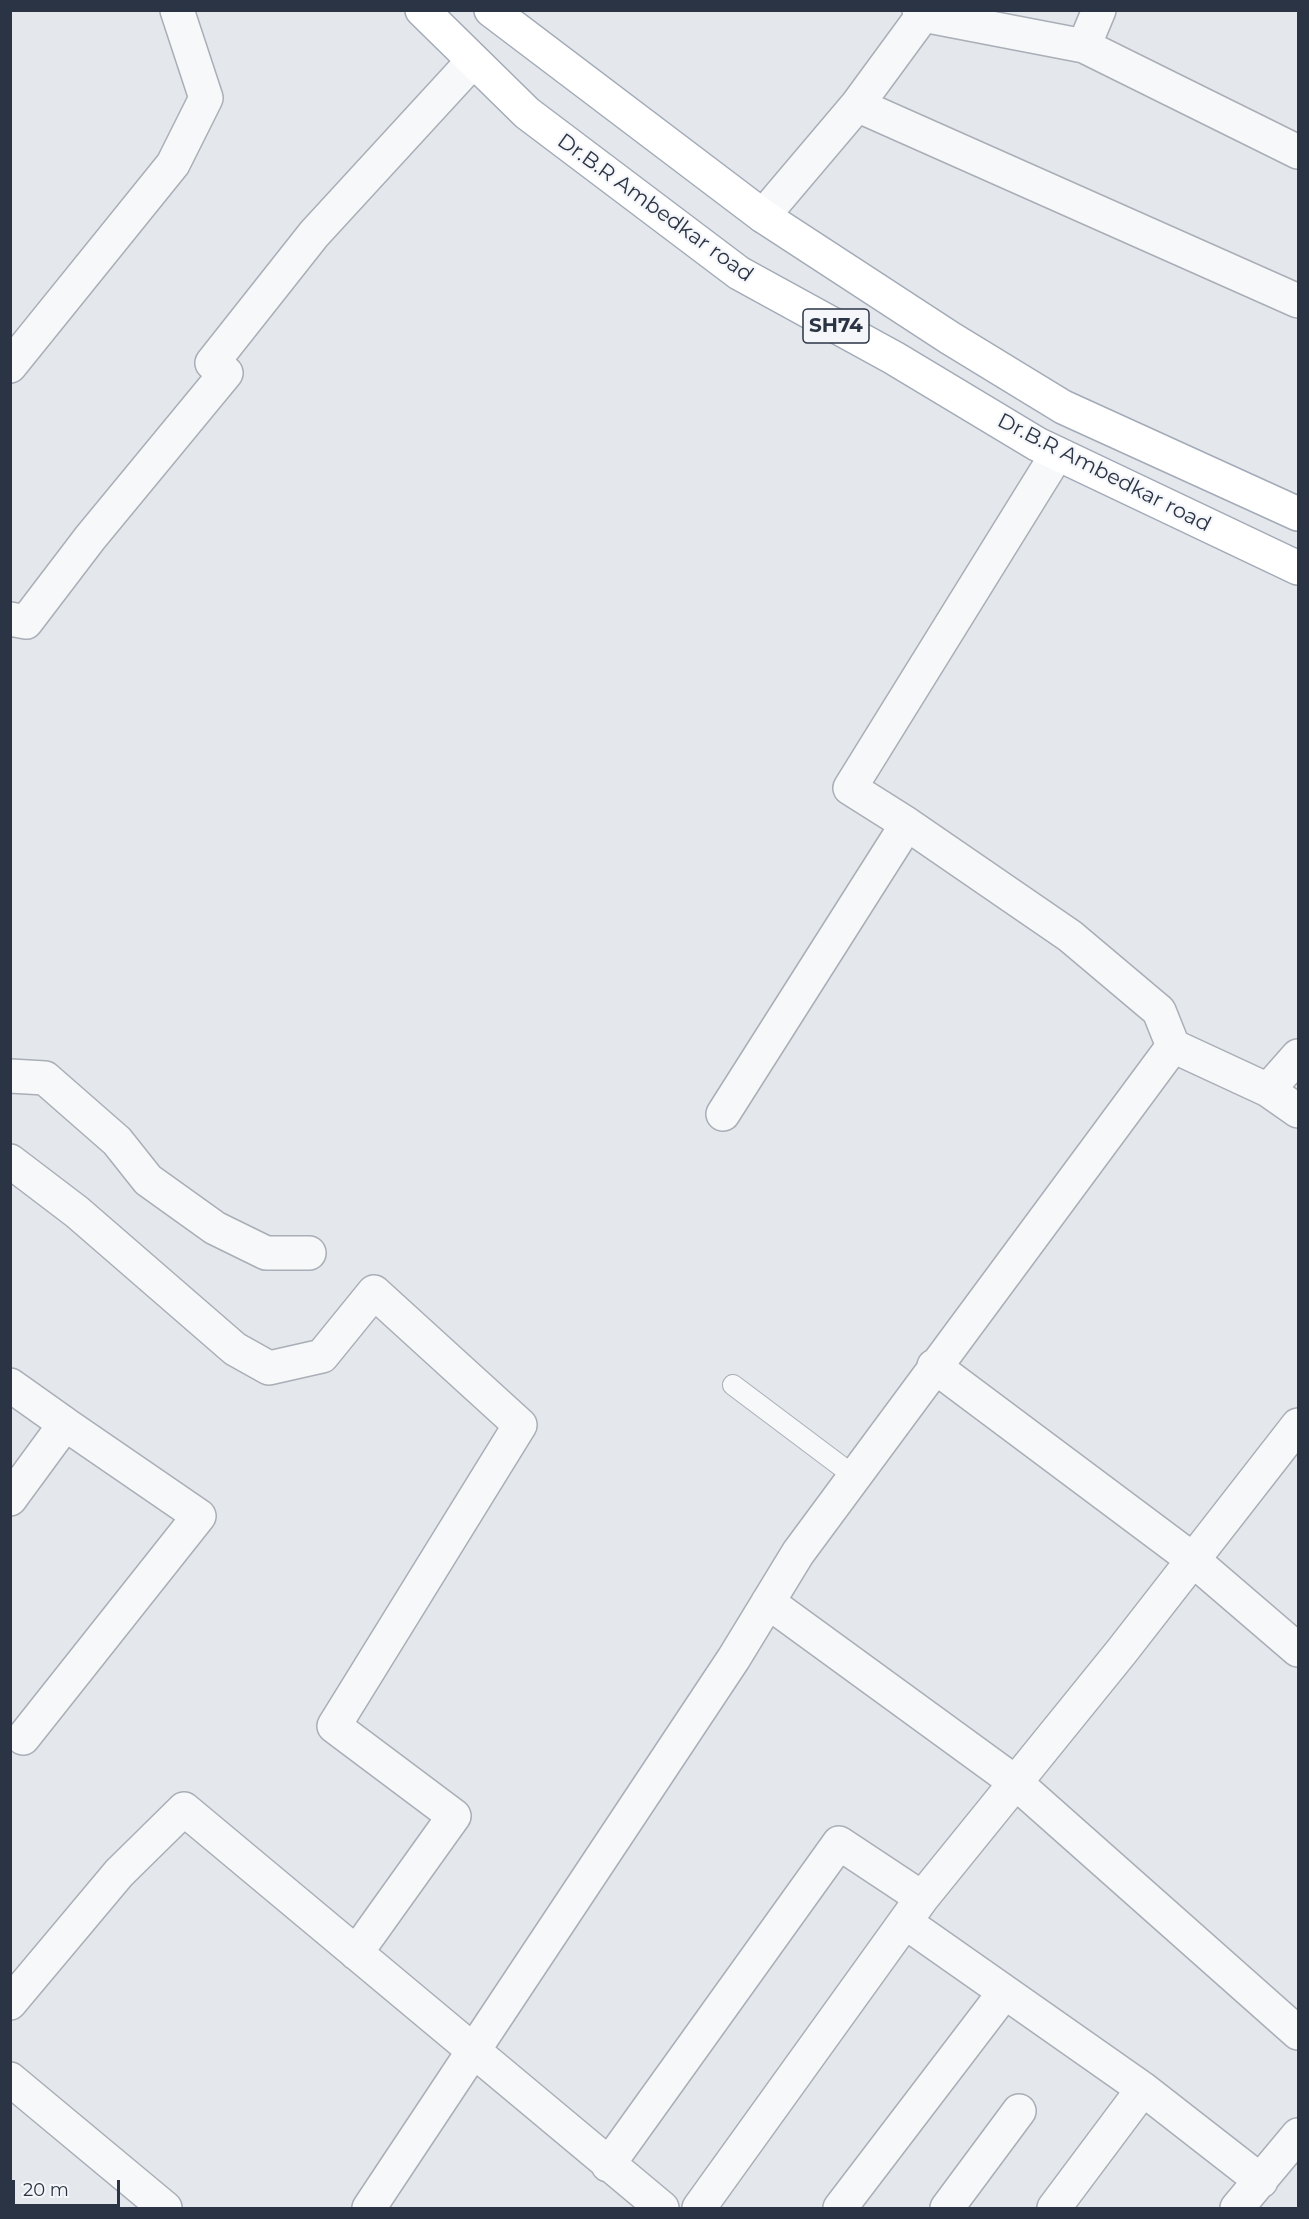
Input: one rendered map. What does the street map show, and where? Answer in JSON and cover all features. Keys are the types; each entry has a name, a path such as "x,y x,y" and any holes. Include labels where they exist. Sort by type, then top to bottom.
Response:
{"main road":[{"name":"Dr.B.R Ambedkar road","path":"422,10 527,114 740,273 894,358 1057,454 1299,568"},
{"name":"Dr.B.R Ambedkar road","path":"491,10 763,216 1062,407 1299,514"}],"street":[{"path":"10,366 173,164 206,98 177,10"},
{"path":"1084,46 1099,10"},
{"path":"763,216 857,105 921,13 1084,46 1299,152"},
{"path":"10,619 26,622 90,538 226,373 212,363 314,234 473,61"},
{"path":"857,105 1299,301"},
{"path":"1057,454 850,788 907,824 1070,936 1159,1011 1173,1046 1268,1090 1299,1111"},
{"path":"723,1114 907,824"},
{"path":"369,2208 734,1658 798,1553 934,1366 1173,1046"},
{"path":"1268,1090 1299,1056"},
{"path":"10,1076 45,1078 117,1141 148,1180 215,1228 266,1253 309,1253"},
{"path":"10,1161 77,1212 235,1349 269,1368 322,1356 374,1292 520,1425 334,1726 454,1816 356,1953"},
{"path":"934,1366 1192,1559 1299,1650"},
{"path":"10,1384 199,1516 23,1738"},
{"path":"10,1499 65,1424"},
{"path":"699,2208 914,1910 1122,1651 1299,1425"},
{"path":"768,1602 1015,1782 1299,2033"},
{"path":"10,2003 119,1873 184,1809 662,2208"},
{"path":"608,2164 839,1843 1004,1993 1143,2089 1261,2181"},
{"path":"840,2208 1004,1993"},
{"path":"10,2079 165,2208"},
{"path":"1054,2208 1143,2089"},
{"path":"946,2208 1019,2111"},
{"path":"1238,2208 1299,2135"}],"lane":[{"path":"734,1385 854,1476"}]}
